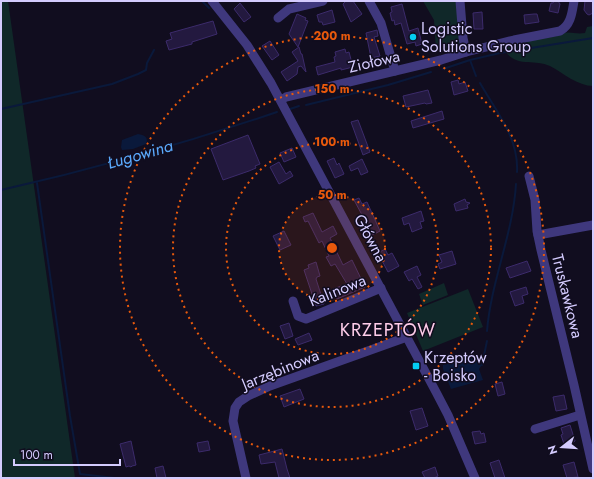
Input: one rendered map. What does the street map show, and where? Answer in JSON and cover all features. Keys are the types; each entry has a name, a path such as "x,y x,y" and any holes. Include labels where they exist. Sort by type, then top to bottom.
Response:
{"street":[{"name":"Główna","path":"212,1 251,51 281,100 448,415 475,478"},
{"path":"278,18 289,9 323,1"},
{"path":"369,1 383,28 395,71"},
{"path":"460,1 466,52"},
{"name":"Ziołowa","path":"281,100 514,40 560,31 567,27 571,17 574,1"},
{"name":"Truskawkowa","path":"529,176 535,200 538,235 593,469"},
{"path":"538,235 593,225"},
{"name":"Kalinowa","path":"293,301 298,316 306,319 381,288"},
{"name":"Jarzębinowa","path":"246,478 233,421 235,408 239,402 254,393 407,337"},
{"path":"535,429 580,415"}],"green space":[{"path":"1,1 8,1 75,478 1,478"},
{"path":"423,1 456,1 460,45 436,51 434,20"},
{"path":"593,26 593,86 576,82 550,66 513,59 503,48 508,44 557,36 565,33 585,33 587,27"},
{"path":"444,283 448,295 423,305 419,294"},
{"path":"468,289 483,327 423,351 407,313"}],"water":[{"path":"138,134 145,137 147,140 146,144 133,149 122,150 122,140"},
{"path":"473,358 477,359 479,364 482,365 479,369 483,380 451,389 443,369 443,365"}],"building":[{"path":"346,1 353,1 362,14 351,22 343,4"},
{"path":"558,1 560,4 558,13 549,11 551,3"},
{"path":"585,1 593,1 593,13 589,15 584,10"},
{"path":"240,3 251,17 244,22 234,9"},
{"path":"402,4 409,31 418,28 422,44 416,46 415,42 407,44 401,23 395,25 394,20 392,21 390,13 392,12 391,7"},
{"path":"332,10 335,22 323,25 322,22 319,22 317,15"},
{"path":"482,12 483,29 474,29 473,13"},
{"path":"297,14 306,18 305,20 308,21 298,47 289,34"},
{"path":"537,14 539,22 525,24 524,15"},
{"path":"213,21 217,34 192,42 192,44 169,50 166,41 172,39 170,33"},
{"path":"377,30 378,36 374,37 380,56 371,58 366,33"},
{"path":"270,41 279,55 272,60 262,46"},
{"path":"299,47 306,72 301,66 298,67 297,74 287,81 281,72 298,61 292,52"},
{"path":"345,49 346,53 349,52 353,67 341,70 341,68 318,75 316,67 335,62 335,52"},
{"path":"458,80 459,84 465,82 468,91 454,95 451,82"},
{"path":"428,90 432,103 406,107 403,96"},
{"path":"442,111 444,119 413,128 411,121"},
{"path":"358,120 370,152 363,155 351,122"},
{"path":"248,135 260,164 255,166 256,168 223,180 211,149"},
{"path":"292,148 296,157 284,162 280,153"},
{"path":"334,158 337,165 339,163 344,174 335,178 327,161"},
{"path":"362,159 368,172 361,175 358,168 351,171 349,166"},
{"path":"279,162 286,174 290,171 293,176 279,184 270,167"},
{"path":"359,198 362,204 367,202 380,231 369,237 365,228 368,226 354,200"},
{"path":"465,199 466,202 470,203 467,205 468,208 456,211 454,204"},
{"path":"421,211 424,221 420,222 422,228 412,232 409,223 404,225 402,218"},
{"path":"313,213 322,232 333,226 337,234 330,238 343,265 352,260 365,287 337,299 333,289 347,284 335,264 331,266 326,257 329,256 322,241 319,243 308,221 305,222 303,217"},
{"path":"284,231 291,245 280,250 273,236"},
{"path":"385,249 388,255 392,253 399,266 388,272 378,253"},
{"path":"452,251 456,264 440,269 438,264 442,262 439,255"},
{"path":"527,261 531,271 510,278 506,268"},
{"path":"316,262 320,276 316,279 324,304 316,306 304,270 309,268 308,265"},
{"path":"417,266 421,275 417,277 422,287 418,289 412,279 409,281 404,272"},
{"path":"526,287 528,294 522,296 524,303 515,306 510,292"},
{"path":"289,323 293,336 285,339 280,326"},
{"path":"309,333 312,340 298,345 295,339"},
{"path":"502,382 505,394 498,396 495,384"},
{"path":"300,389 304,399 284,407 280,396"},
{"path":"564,395 567,409 556,411 553,397"},
{"path":"422,408 428,426 416,430 410,411"},
{"path":"570,425 575,441 571,444 564,444 561,435 563,434 561,428"},
{"path":"480,431 481,434 484,433 486,442 475,444 472,432"},
{"path":"131,441 136,465 126,467 120,444"},
{"path":"208,441 210,450 199,452 197,443"},
{"path":"282,449 290,478 279,478 275,462 261,464 259,455"},
{"path":"499,460 505,478 495,478 490,463"},
{"path":"574,462 578,477 567,478 563,465"},
{"path":"163,466 166,478 157,478 155,468"},
{"path":"435,467 438,476 434,478 425,478 422,472"}],"waterway":[{"path":"202,1 209,8"},
{"name":"Ługowina","path":"443,69 470,60 500,53 593,38"},
{"path":"1,109 112,84 138,74 146,70 147,63 154,50"},
{"path":"470,60 476,76"},
{"name":"Ługowina","path":"306,105 388,85 431,72"},
{"path":"480,83 499,114 510,136 517,160 517,172"},
{"name":"Ługowina","path":"290,109 299,106"},
{"name":"Ługowina","path":"1,190 140,155 277,112"},
{"path":"37,183 70,416 80,474 115,478"},
{"path":"487,331 489,312 511,221 516,184"},
{"path":"482,365 487,341"}],"place":[{"name":"Logistic Solutions Group","path":"413,37"},
{"name":"Krzeptów - Boisko","path":"416,366"}],"district":[{"name":"KRZEPTÓW","path":"388,330"}]}
